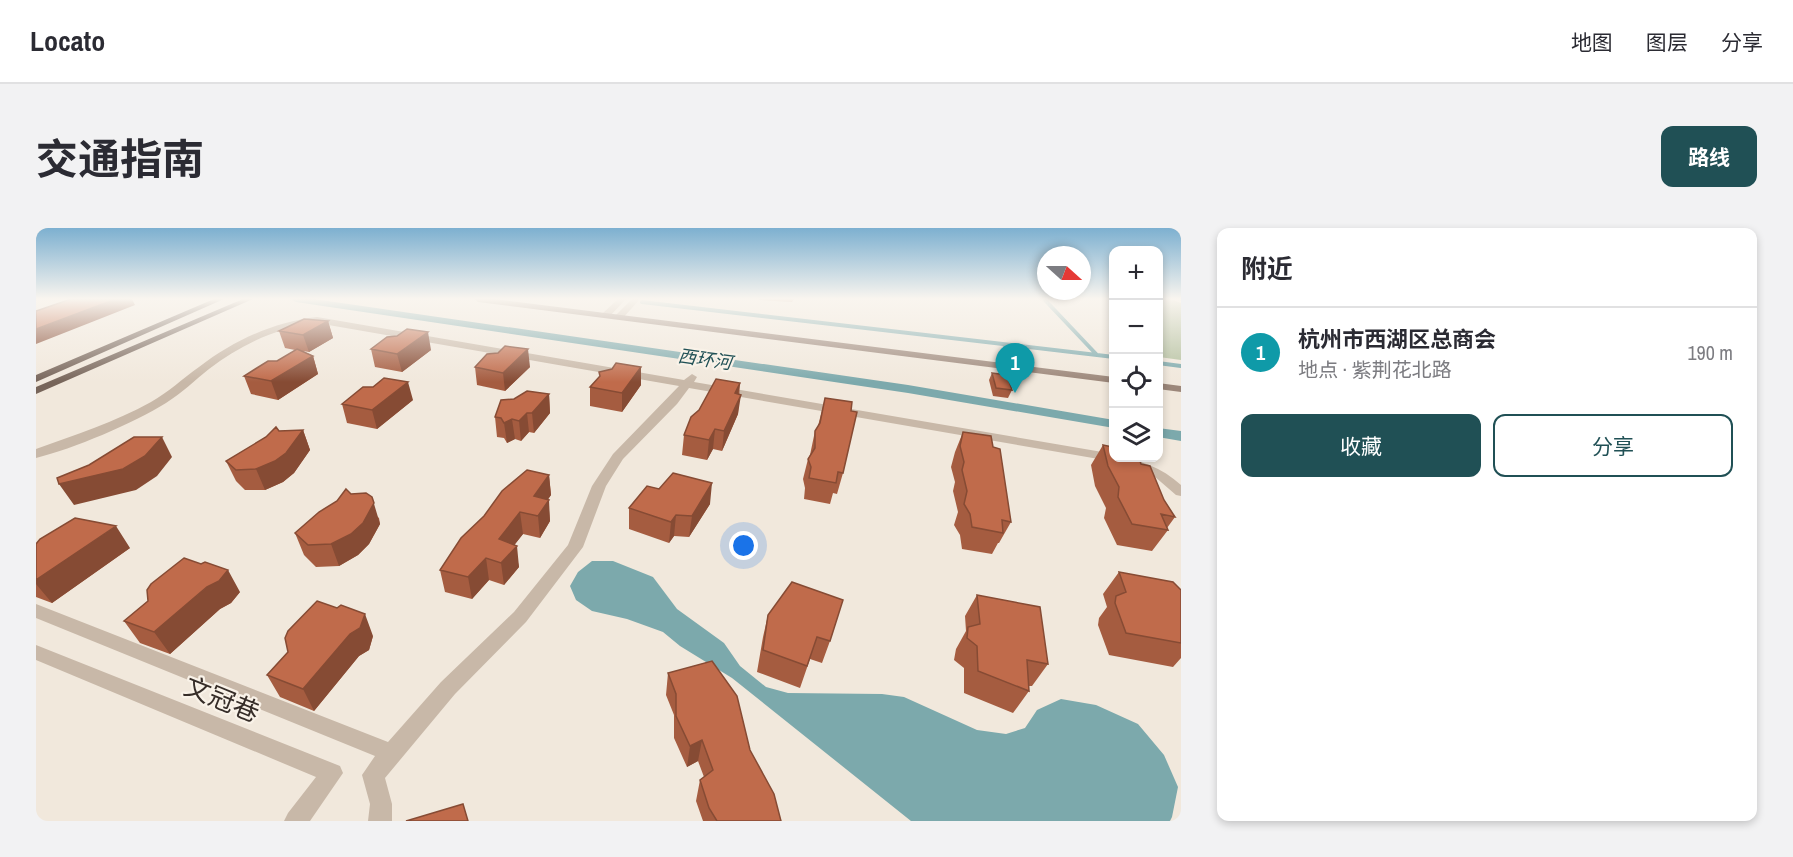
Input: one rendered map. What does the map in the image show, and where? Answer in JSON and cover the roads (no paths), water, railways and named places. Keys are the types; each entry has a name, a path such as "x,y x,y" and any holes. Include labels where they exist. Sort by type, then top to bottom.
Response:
{"main road":[{"path":"36,377 155,327"},
{"path":"36,392 185,327"},
{"path":"696,327 1109,379"},
{"path":"36,396 103,363"},
{"path":"1163,387 1181,389"}],"street":[{"path":"36,454 131,417 172,394 210,363 232,350 284,327"},
{"path":"362,327 690,380 1119,459 1159,472 1181,492"},
{"path":"380,821 381,804 374,775 448,688 520,617 575,548 599,486 618,457 690,380"},
{"path":"36,611 392,753"},
{"name":"文冠巷","path":"36,652 332,773 296,821"}],"water":[{"path":"592,561 613,561 653,577 677,609 724,643 740,666 766,687 788,693 882,694 904,697 977,730 1006,734 1025,728 1037,710 1061,699 1096,705 1138,724 1164,755 1178,787 1172,817 1170,821 911,821 732,678 680,646 663,632 627,619 592,611 576,600 570,586 578,572"}],"waterway":[{"name":"西环河","path":"484,327 908,389 1109,423"},
{"path":"854,327 1109,356"},
{"path":"1070,327 1097,355"},
{"path":"1163,364 1181,366"},
{"name":"西环河","path":"1163,433 1181,436"}],"place":[{"name":"杭州市西湖区总商会","path":"1015,393"}]}
